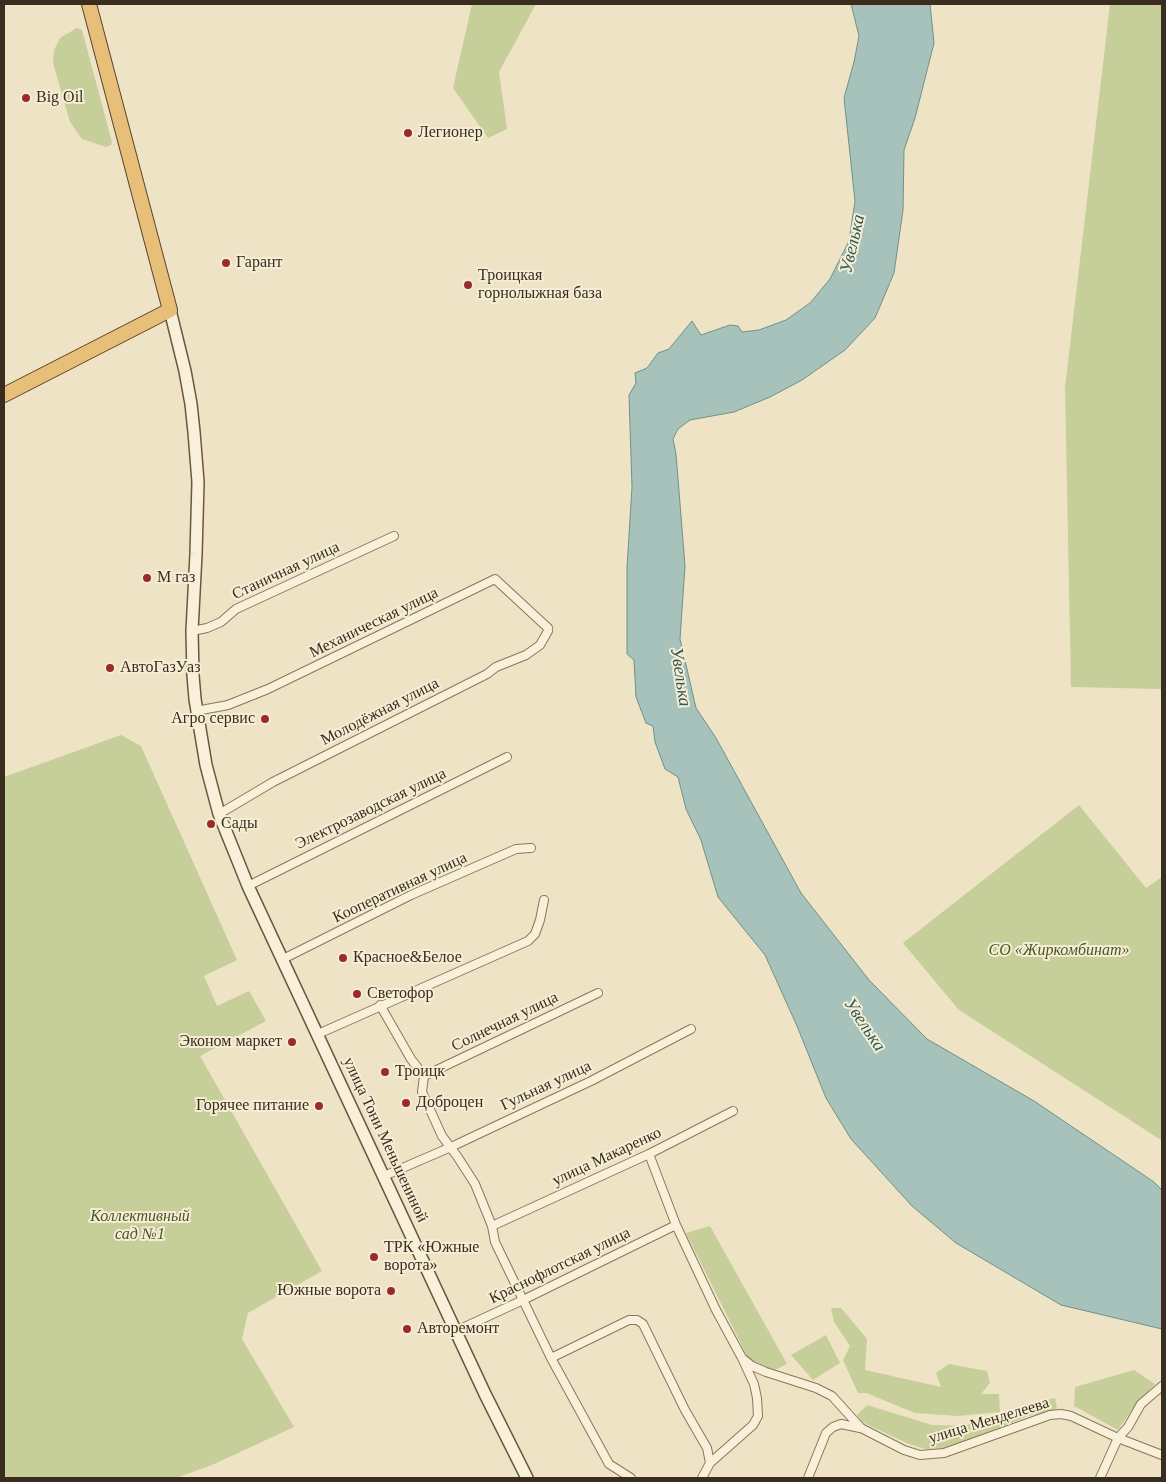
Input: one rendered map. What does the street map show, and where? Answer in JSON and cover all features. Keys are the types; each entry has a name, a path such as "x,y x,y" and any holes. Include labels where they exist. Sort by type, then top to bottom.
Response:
{"highway":[{"path":"4,395 170,310 89,4"}],"main road":[{"name":"улица Тони Меньшениной","path":"170,310 190,396 198,482 192,631 196,711 206,765 219,814 248,886 526,1478"}],"street":[{"name":"Станичная улица","path":"192,631 207,628 221,622 236,609 394,536"},
{"name":"Механическая улица","path":"196,711 228,705 268,689 495,579 548,630"},
{"name":"Молодёжная улица","path":"219,814 273,782 487,674 496,667 526,655 540,645 548,630"},
{"name":"Электрозаводская улица","path":"248,886 507,757"},
{"name":"Кооперативная улица","path":"283,960 420,892 516,849 531,848"},
{"path":"318,1034 528,941 535,934 538,927 544,900"},
{"name":"Солнечная улица","path":"424,1076 598,993"},
{"path":"380,1006 411,1059 424,1076 422,1092 442,1136 475,1184 492,1226 495,1242 551,1358 609,1464 631,1478"},
{"name":"Гульная улица","path":"384,1176 451,1147 590,1081 691,1029"},
{"name":"улица Макаренко","path":"492,1226 649,1154 733,1112"},
{"path":"649,1154 676,1225 716,1310 754,1384 758,1416 753,1425 710,1463 702,1478"},
{"name":"Краснофлотская улица","path":"456,1330 524,1300 676,1225"},
{"path":"551,1358 630,1320 637,1320 643,1324 685,1410 707,1448 710,1463"},
{"name":"улица Менделеева","path":"742,1358 752,1366 766,1372 816,1388 832,1396 861,1428 904,1450 920,1455 944,1453 1050,1415 1061,1414 1071,1416 1118,1438 1162,1455"},
{"path":"1100,1478 1118,1438 1128,1427 1141,1404 1162,1386"},
{"path":"808,1478 826,1433 833,1427 841,1424 861,1428"}],"green space":[{"path":"472,4 536,4 499,72 507,129 488,138 453,88"},
{"path":"1110,4 1162,4 1162,689 1071,687 1065,388"},
{"path":"77,28 82,30 112,142 111,145 106,147 82,139 70,122 53,63 54,50 60,38"},
{"name":"Коллективный сад №1","path":"121,735 141,746 237,960 204,976 217,1006 249,991 266,1021 200,1056 322,1271 248,1313 242,1339 294,1427 212,1465 176,1478 4,1478 4,777"},
{"name":"СО «Жиркомбинат»","path":"1079,805 1146,888 1162,877 1161,1140 959,1010 903,943"},
{"path":"710,1226 787,1364 773,1371 749,1360 686,1233"},
{"path":"831,1308 841,1308 867,1339 865,1370 941,1387 936,1373 949,1364 987,1371 990,1383 981,1394 999,1394 1000,1412 958,1416 915,1413 867,1393 858,1393 843,1360 850,1346 834,1322"},
{"path":"826,1335 840,1363 813,1380 791,1355"},
{"path":"1134,1370 1155,1384 1133,1408 1118,1430 1074,1406 1075,1387"},
{"path":"1055,1398 1057,1409 1028,1416 948,1448 926,1449 909,1444 862,1422 857,1415 867,1405 932,1425 964,1426 1023,1406"}],"water":[{"name":"Увелька","path":"851,4 930,4 934,43 915,118 904,150 903,210 894,273 875,318 845,350 802,380 770,397 734,412 690,420 678,429 673,439 676,454 685,566 680,639 696,708 716,738 801,893 869,980 927,1039 1034,1101 1154,1182 1162,1190 1162,1329 1061,1305 956,1243 912,1206 851,1139 826,1098 797,1026 765,955 718,897 701,840 686,809 678,777 665,769 655,742 653,726 646,723 636,697 634,660 627,654 627,568 632,487 629,395 636,383 635,373 647,368 658,353 669,349 692,321 701,335 730,325 738,326 742,332 759,330 786,320 810,303 830,279 849,241 855,201 844,98 859,36"}],"place":[{"name":"Big Oil","path":"26,98"},
{"name":"Легионер","path":"408,133"},
{"name":"Гарант","path":"226,263"},
{"name":"Троицкая горнолыжная база","path":"468,285"},
{"name":"М газ","path":"147,578"},
{"name":"АвтоГазУаз","path":"110,668"},
{"name":"Агро сервис","path":"265,719"},
{"name":"Сады","path":"211,824"},
{"name":"Красное&Белое","path":"343,958"},
{"name":"Светофор","path":"357,994"},
{"name":"Эконом маркет","path":"292,1042"},
{"name":"Троицк","path":"385,1072"},
{"name":"Доброцен","path":"406,1103"},
{"name":"Горячее питание","path":"319,1106"},
{"name":"ТРК «Южные ворота»","path":"374,1257"},
{"name":"Южные ворота","path":"391,1291"},
{"name":"Авторемонт","path":"407,1329"}]}
